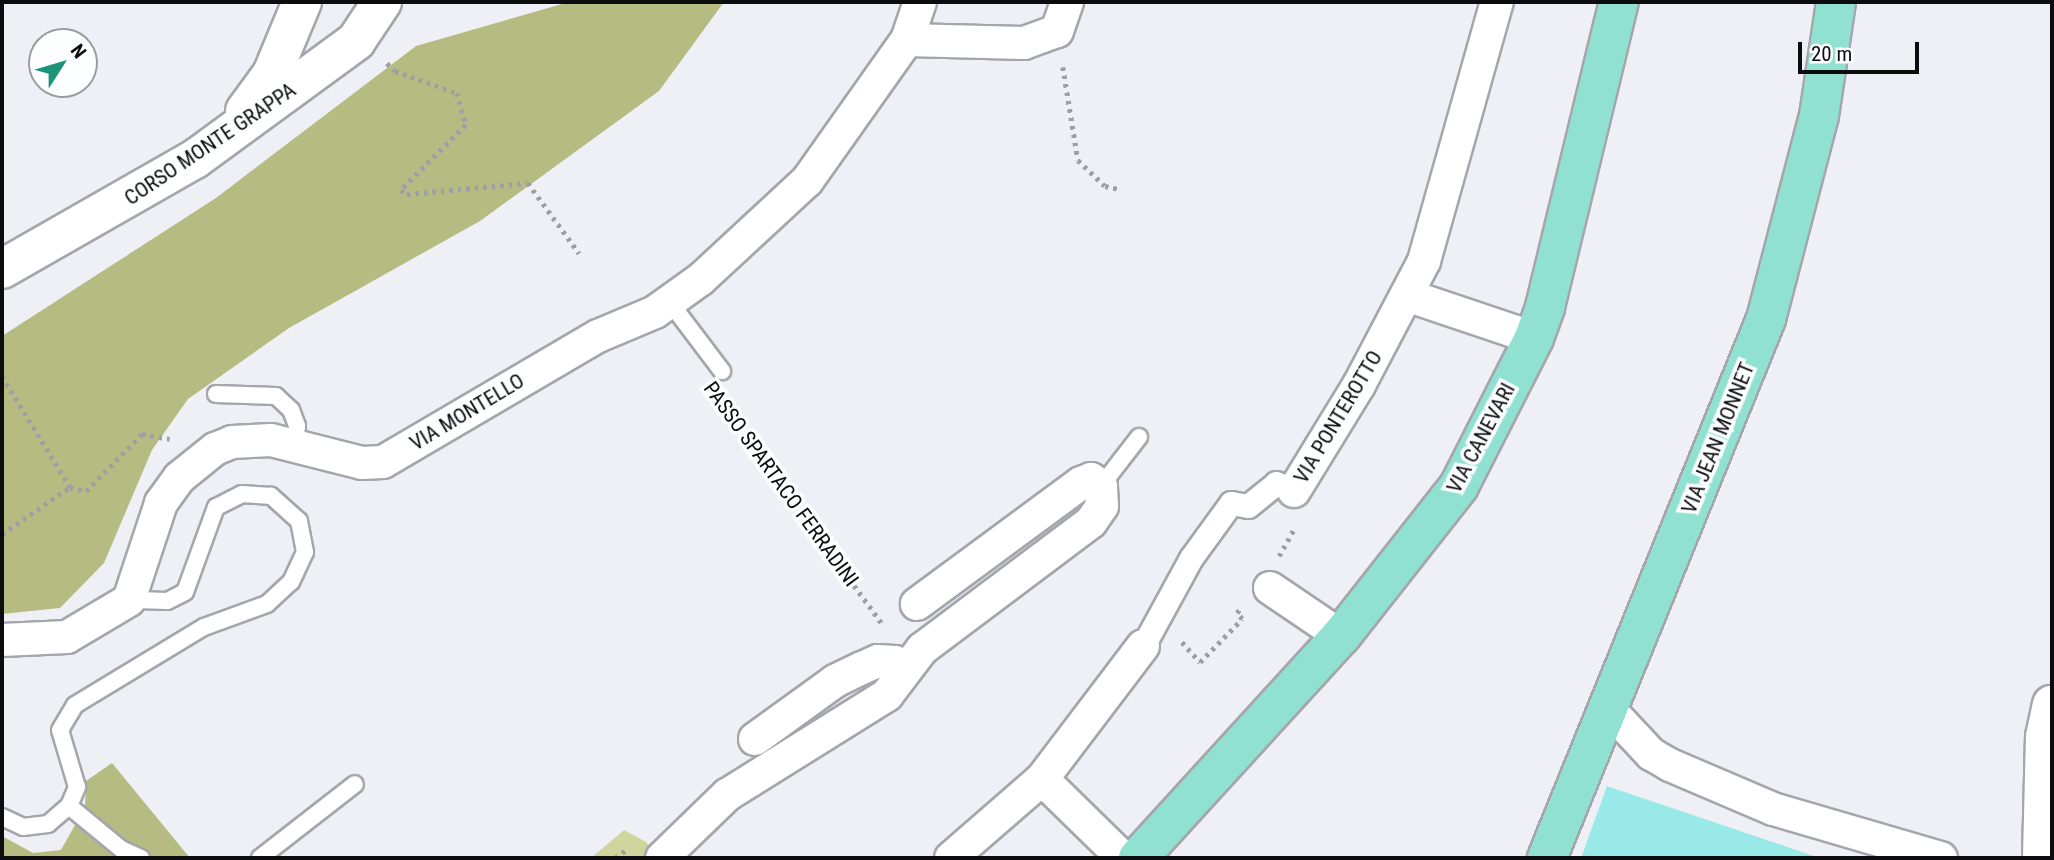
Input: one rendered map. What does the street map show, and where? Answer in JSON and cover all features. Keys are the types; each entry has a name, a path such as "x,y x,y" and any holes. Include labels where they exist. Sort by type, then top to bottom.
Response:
{"main road":[{"name":"VIA CANEVARI","path":"1138,858 1341,636 1459,486 1534,338 1619,2"},
{"name":"VIA JEAN MONNET","path":"1547,858 1606,706 1766,319 1819,116 1836,2"}],"street":[{"path":"234,127 272,74 302,2"},
{"name":"VIA MONTELLO","path":"129,600 162,503 187,470 203,456 232,442 295,444 362,463 383,462 598,336 669,301 701,279 807,181 907,40 920,2"},
{"path":"907,40 1024,43 1057,31 1067,2"},
{"name":"VIA PONTEROTTO","path":"951,858 1042,779 1143,646 1191,558 1231,503 1248,506 1276,484 1294,491 1409,296 1424,261 1497,2"},
{"name":"CORSO MONTE GRAPPA","path":"2,269 142,193 195,159 234,127 294,89 377,27"},
{"path":"1409,296 1534,338"},
{"path":"662,858 727,795 887,695 900,666 1091,522 1102,506 1101,486 1091,479 1081,483 917,604"},
{"path":"1270,588 1341,636"},
{"path":"2,640 67,637 129,600"},
{"path":"755,739 835,681 878,661 900,666"},
{"path":"2042,858 2045,737 2052,705"},
{"path":"1606,706 1651,754 1670,765 1773,809 1941,858"},
{"path":"1042,779 1123,858"}],"lane":[{"path":"669,301 722,370"},
{"path":"216,394 276,396 294,418 295,444"},
{"path":"1101,486 1139,437"},
{"path":"2,817 23,827 48,824 69,806 77,787 60,730 75,705 204,627 267,604 291,582 305,552 299,521 271,496 242,495 216,507 185,592 167,601 129,600"},
{"path":"260,858 355,784"},
{"path":"69,806 121,849 141,858"}],"path":[{"path":"377,27 395,71 457,93 466,125 401,190 407,194 528,183 579,253"},
{"path":"1057,31 1078,160 1105,186 1119,189"},
{"path":"2,376 70,487 86,491 142,434 170,439 187,470"},
{"name":"PASSO SPARTACO FERRADINI","path":"712,389 889,633 900,666"},
{"path":"2,534 70,487"}],"green space":[{"path":"569,2 724,2 659,91 480,221 289,328 188,399 152,450 104,563 60,608 2,614 2,336 216,198 416,46"},
{"path":"112,763 190,858 6,858 2,854 2,836 33,853 61,850 85,807 86,781"},
{"path":"624,830 646,842 655,852 653,858 591,858"}],"water":[{"path":"1607,786 1820,858 1581,858"}]}
